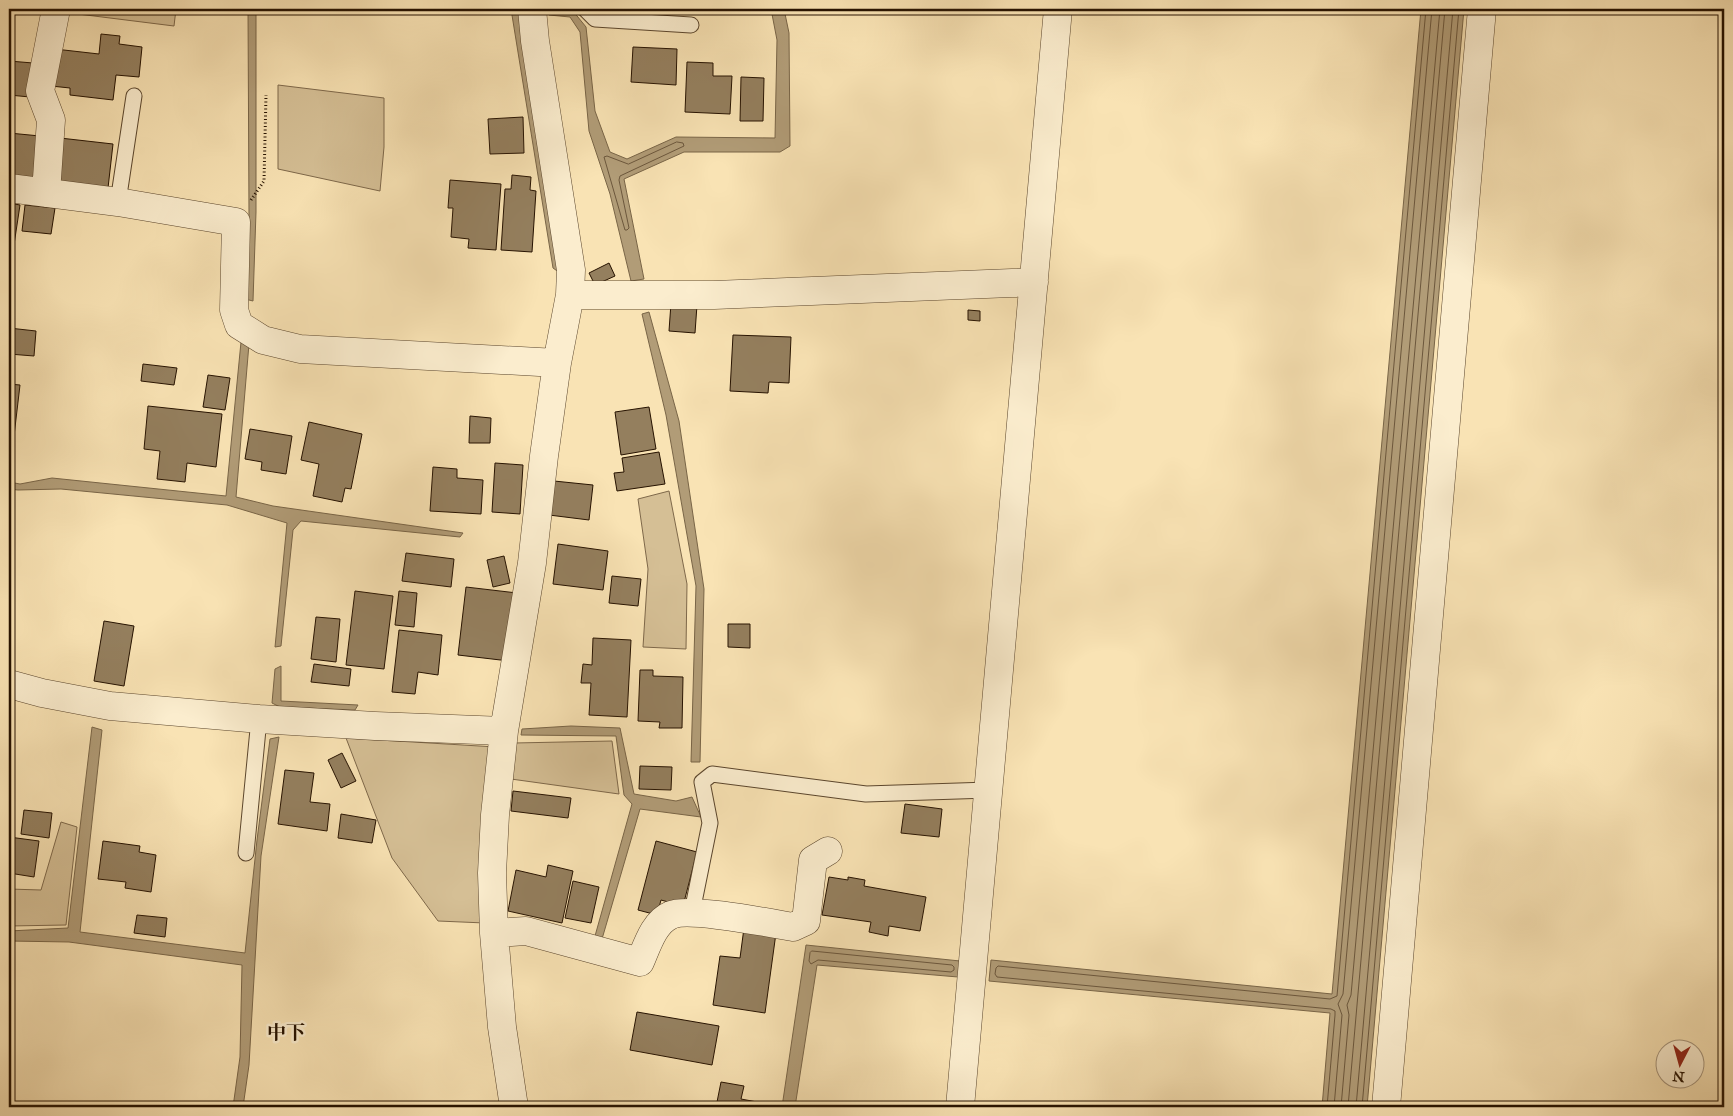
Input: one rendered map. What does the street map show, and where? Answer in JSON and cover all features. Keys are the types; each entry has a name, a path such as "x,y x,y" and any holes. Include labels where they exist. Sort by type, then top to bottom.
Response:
{"street":[{"path":"46,193 50,120 40,91 56,9"},
{"path":"514,1107 502,1027 494,933 492,873 495,815 504,731 532,563 557,363 570,295 571,270 539,69 532,9"},
{"path":"960,1107 1058,9"},
{"path":"1386,1107 1482,9"},
{"path":"9,188 118,202 236,222 234,310 239,325 264,340 300,349 557,363"},
{"path":"570,295 714,296 1034,282"},
{"path":"9,684 42,693 110,706 259,719 504,731"},
{"path":"494,933 526,931 640,962 654,929 671,914 692,912 793,927 806,922 812,860 828,851"}],"lane":[{"path":"585,9 595,20 691,25"},
{"path":"118,202 134,96"},
{"path":"246,853 259,719"},
{"path":"692,912 710,823 702,782 712,774 866,794 989,790"}],"path":[{"path":"264,181 266,95"}],"shaded area":[{"path":"71,9 176,9 174,26 70,13"},
{"path":"278,85 384,98 384,147 380,191 278,169"},
{"path":"669,491 687,584 686,649 643,647 648,569 638,499"},
{"path":"346,738 496,747 485,923 438,921 392,858"},
{"path":"612,741 619,794 511,779 514,743"},
{"path":"61,822 77,827 66,925 9,926 9,889 41,890"}],"water":[{"path":"248,9 256,9 256,212 253,301 245,299 249,216"},
{"path":"511,9 518,9 560,273 553,268"},
{"path":"546,9 573,11 586,27 595,111 610,152 627,159 676,137 775,138 777,40 771,9 784,9 789,33 790,146 780,152 684,152 624,179 644,279 631,281 610,194 589,131 580,32 570,17 549,15"},
{"path":"1421,9 1464,9 1367,1107 1322,1107 1330,1013 989,981 991,960 1332,994"},
{"path":"649,312 679,421 704,589 700,762 691,762 696,586 666,415 642,314"},
{"path":"241,342 249,344 236,497 273,506 463,533 460,537 301,521 293,530 281,646 275,647 287,523 227,505 61,489 9,489 9,482 20,484 52,478 226,496"},
{"path":"281,666 281,701 358,705 355,710 280,707 272,703 275,669"},
{"path":"571,726 620,728 634,794 676,801 692,797 701,817 640,809 602,939 595,936 632,804 624,795 616,736 521,735 522,729"},
{"path":"92,727 102,730 80,932 245,953 270,739 279,737 261,856 249,1065 243,1107 233,1107 240,1057 242,965 69,942 9,941 9,931 68,928"},
{"path":"806,945 960,961 958,977 817,965 795,1107 782,1107"}],"building":[{"path":"101,34 120,36 119,44 142,47 139,77 116,75 113,100 70,95 70,88 51,86 55,49 99,54"},
{"path":"633,47 677,49 676,85 631,82"},
{"path":"9,61 33,63 30,97 9,95"},
{"path":"687,62 713,63 713,76 732,76 730,114 685,112"},
{"path":"741,77 764,78 763,121 740,121"},
{"path":"523,117 524,153 490,154 488,119"},
{"path":"9,133 40,136 35,182 9,179"},
{"path":"60,138 113,144 108,188 55,182"},
{"path":"512,175 531,177 530,190 536,191 532,252 501,250 505,189 511,189"},
{"path":"450,180 501,184 496,250 468,248 469,239 451,237 453,208 448,208"},
{"path":"9,203 20,205 12,258 9,257"},
{"path":"25,205 55,208 51,234 22,231"},
{"path":"609,263 615,276 595,285 589,273"},
{"path":"671,303 697,305 695,333 669,331"},
{"path":"968,310 980,311 980,321 968,320"},
{"path":"9,328 36,331 34,356 9,354"},
{"path":"733,335 791,337 789,383 769,382 768,393 730,391"},
{"path":"143,364 177,368 174,385 141,381"},
{"path":"208,375 230,378 225,410 203,407"},
{"path":"9,384 20,385 12,453 9,452"},
{"path":"148,406 222,414 216,467 187,463 185,482 157,479 160,451 144,449"},
{"path":"649,407 656,449 621,455 615,412"},
{"path":"470,416 491,418 490,443 469,443"},
{"path":"309,422 362,434 351,489 345,488 342,502 313,496 319,464 301,460"},
{"path":"250,429 292,436 286,474 261,470 262,462 245,459"},
{"path":"659,452 665,484 617,491 614,473 624,472 622,458"},
{"path":"495,463 523,465 520,514 492,512"},
{"path":"433,467 457,469 457,478 483,480 481,514 430,511"},
{"path":"554,481 593,485 589,520 549,515"},
{"path":"558,544 608,551 603,590 553,584"},
{"path":"406,553 454,559 451,587 402,581"},
{"path":"504,556 510,583 493,587 487,560"},
{"path":"612,576 641,579 638,606 609,603"},
{"path":"466,587 517,593 509,661 458,655"},
{"path":"355,591 393,596 384,669 346,665"},
{"path":"399,591 417,593 414,627 395,625"},
{"path":"316,617 340,619 336,662 311,659"},
{"path":"104,621 134,626 124,686 94,681"},
{"path":"728,624 750,624 750,648 728,647"},
{"path":"399,630 442,635 438,675 418,672 415,694 392,692"},
{"path":"593,638 631,640 627,717 589,715 591,683 581,683 583,664 592,665"},
{"path":"314,664 351,669 349,686 311,682"},
{"path":"640,670 653,670 653,676 683,677 682,728 659,728 660,722 638,721"},
{"path":"342,753 356,781 341,788 328,760"},
{"path":"640,766 672,767 671,790 639,789"},
{"path":"285,770 314,773 310,802 330,804 327,831 278,824"},
{"path":"513,791 571,798 568,818 511,811"},
{"path":"905,804 942,809 939,837 901,833"},
{"path":"24,810 52,813 49,838 21,834"},
{"path":"341,814 376,820 372,843 338,838"},
{"path":"9,837 39,841 34,877 9,873"},
{"path":"103,841 140,846 139,852 156,855 151,892 125,888 126,882 98,879"},
{"path":"656,841 697,852 683,906 661,900 657,915 638,910"},
{"path":"548,865 573,871 562,923 508,911 516,870 546,877"},
{"path":"829,877 848,880 848,877 865,880 864,886 926,897 920,931 889,926 888,936 869,932 871,922 822,915"},
{"path":"573,881 599,887 591,923 565,918"},
{"path":"137,915 167,918 165,937 134,933"},
{"path":"744,928 776,933 765,1013 713,1005 720,956 740,958"},
{"path":"637,1012 719,1026 712,1065 630,1050"},
{"path":"721,1082 744,1086 741,1099 768,1104 767,1107 716,1107"}],"district":[{"name":"中下","path":"286,1032"}]}
